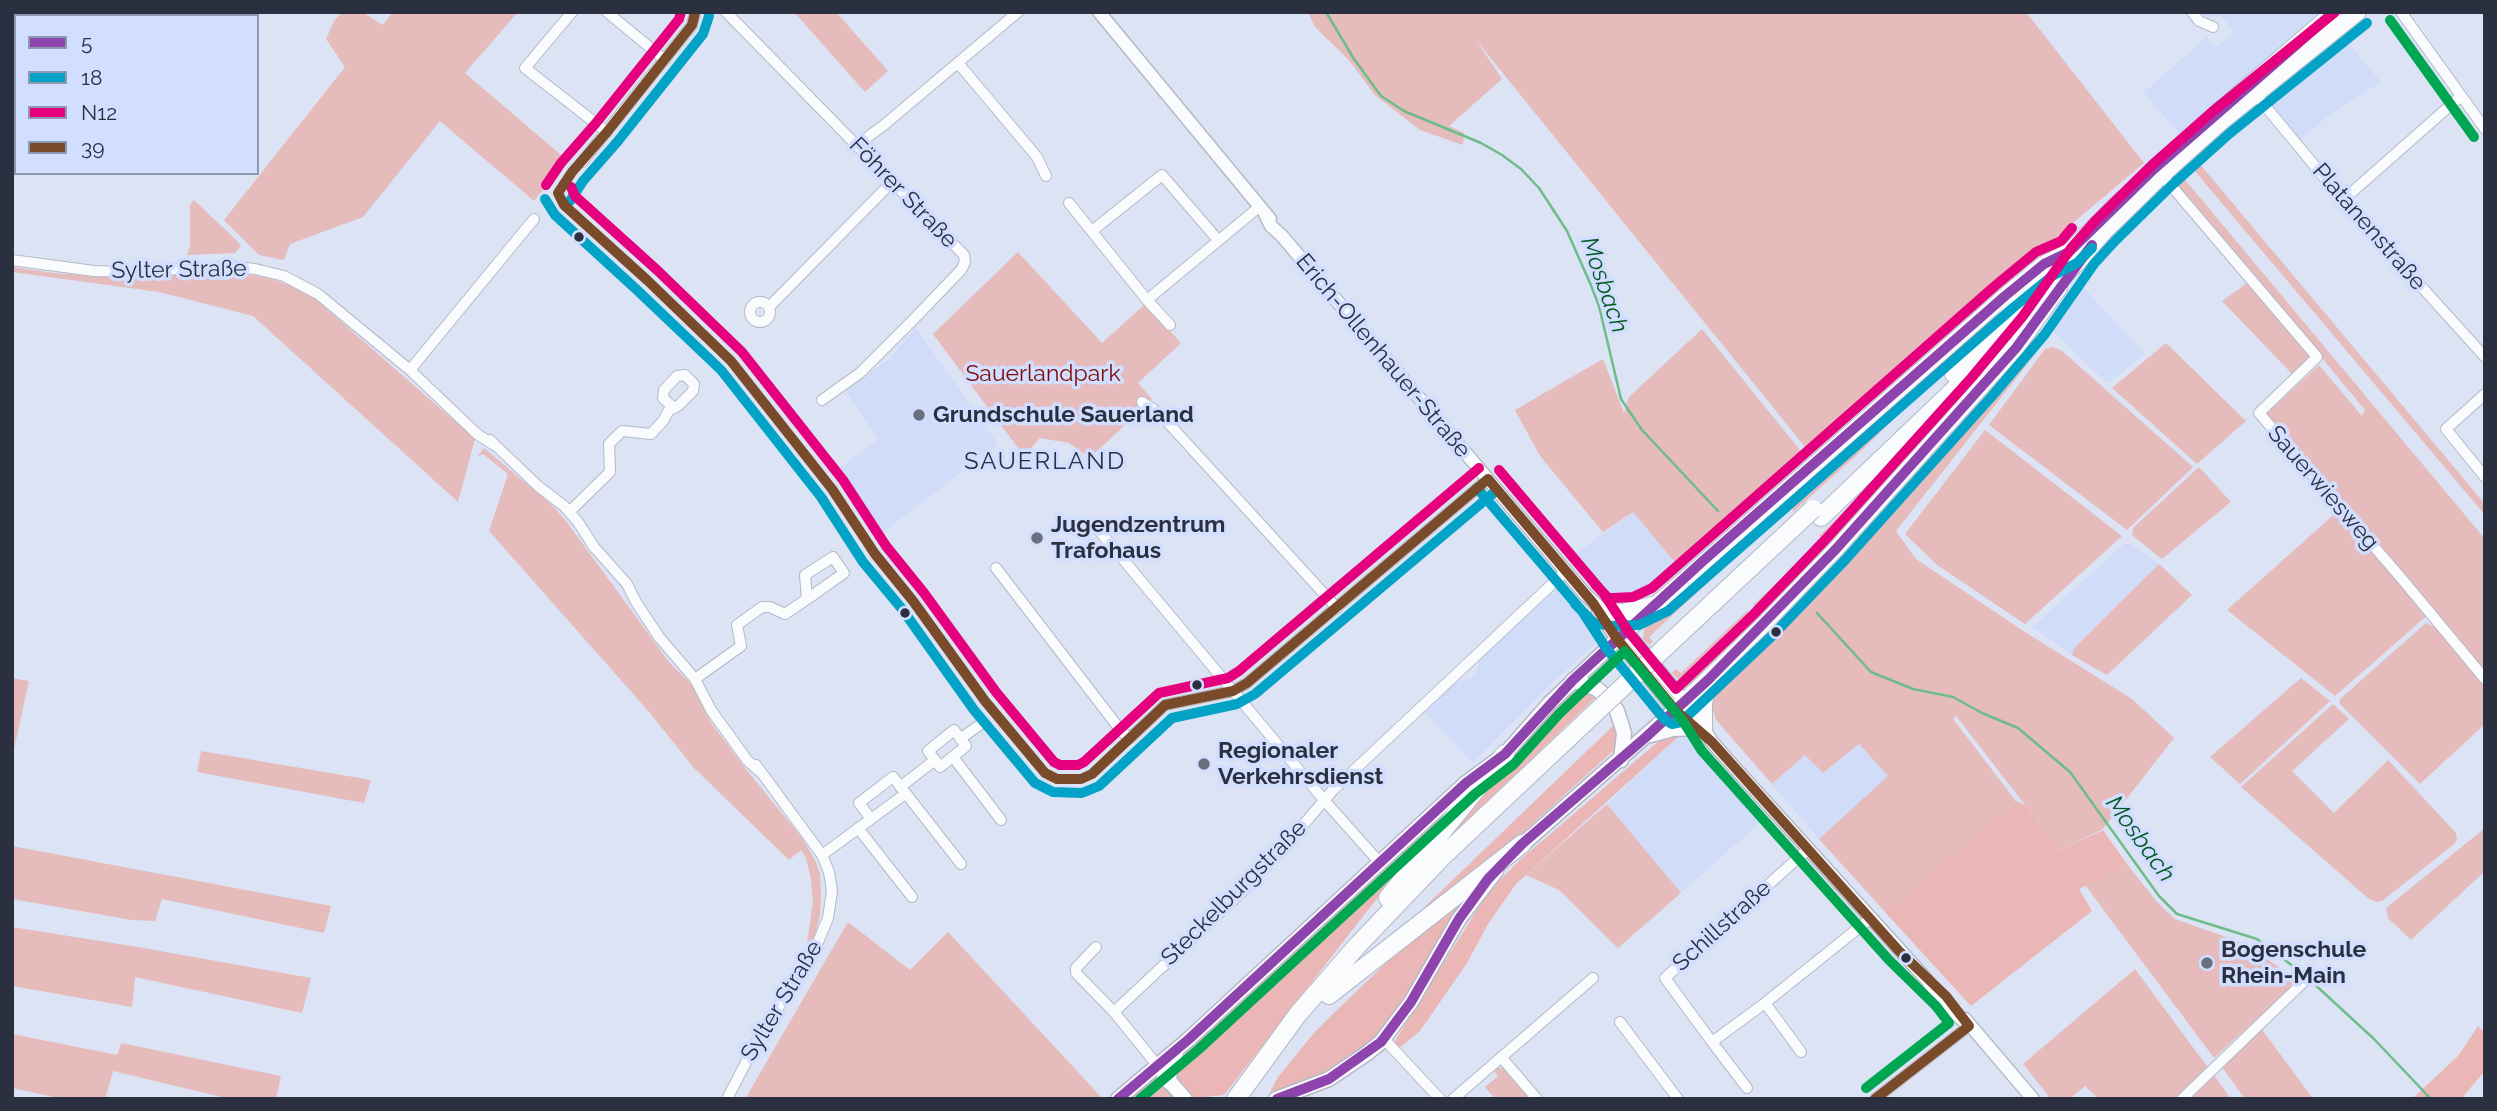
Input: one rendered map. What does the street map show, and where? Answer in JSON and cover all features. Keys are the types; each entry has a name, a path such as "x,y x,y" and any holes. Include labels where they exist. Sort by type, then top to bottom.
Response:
{"highway":[{"path":"1236,1099 1291,1024 1357,946 1442,857 1600,716 1817,513 1948,380 2025,296 2076,253"},
{"path":"1817,513 1900,443 1997,346 2076,253"},
{"path":"1249,1099 1329,995 1442,874 1600,716"},
{"path":"1357,946 1388,898 1505,754"},
{"path":"1329,995 1522,844"}],"main road":[{"path":"1276,1099 1329,1079 1384,1038 1412,1002 1459,919 1478,892 1522,844 1647,737 1709,679 1836,549 1983,386 2034,325 2076,253 2157,172 2334,12"},
{"path":"2157,172 2358,12"},
{"path":"1118,1099 1189,1039 1466,783 1505,754 1573,680 1660,600 2005,296 2044,264 2076,253"},
{"path":"1597,607 1623,612 1636,611 1660,600"},
{"path":"1647,737 1674,729 1704,733 1704,703 1709,679"},
{"path":"1573,680 1597,689 1609,699 1617,711 1624,733 1620,760"},
{"path":"1169,1082 1171,1061 1189,1039"},
{"path":"1157,1065 1185,1099"}],"street":[{"path":"572,12 525,68 607,132"},
{"path":"607,12 665,60"},
{"name":"Föhrer Straße","path":"726,12 964,255 965,262 951,280 860,373 822,400"},
{"path":"857,145 1018,12"},
{"name":"Erich-Ollenhauer-Straße","path":"1093,12 1109,27"},
{"name":"Erich-Ollenhauer-Straße","path":"1099,12 1262,211 1271,226 1680,706 1927,980 1942,1001 1969,1026 2033,1099"},
{"path":"2192,12 2199,21 2213,27"},
{"path":"2401,12 2485,129"},
{"path":"582,162 692,25 696,13"},
{"path":"958,63 1037,157 1046,176"},
{"name":"Platanenstraße","path":"2256,94 2343,200 2485,357"},
{"path":"2343,200 2461,96"},
{"name":"Sauerwiesweg","path":"2157,172 2317,356 2259,414 2485,679"},
{"path":"1092,231 1162,175 1218,240"},
{"path":"769,307 892,183"},
{"path":"1069,203 1170,325"},
{"path":"1147,300 1218,240 1262,211"},
{"path":"410,370 534,219"},
{"name":"Sylter Straße","path":"12,260 94,271 128,272 229,266 270,272 302,284 318,294 410,370 482,438 494,445 569,512 659,637 695,679 711,710 822,855 826,866 826,883 831,900 828,918 817,947 751,1052 727,1099"},
{"path":"2485,394 2446,429 2485,477"},
{"path":"1142,402 1160,414 1337,608"},
{"path":"569,512 610,472 610,444 622,432 651,434 663,421 668,410 674,408"},
{"path":"996,568 1122,732 1130,738 1165,705 1233,691 1247,683 1488,479"},
{"path":"1096,527 1324,800 1380,863"},
{"name":"Steckelburgstraße","path":"1114,1012 1244,890 1324,800 1421,705 1566,571"},
{"path":"695,679 741,646 737,625 762,607 770,607 785,614 807,599"},
{"path":"960,739 981,724"},
{"path":"954,730 966,746 953,757 940,767 928,751 954,730"},
{"path":"953,757 1001,820"},
{"path":"822,855 871,819 935,760"},
{"path":"871,819 859,803 893,777 961,864"},
{"path":"858,828 912,897"},
{"name":"Schillstraße","path":"1747,1088 1665,978 1808,849"},
{"path":"1712,1042 1871,918"},
{"path":"1096,947 1075,970 1157,1065"},
{"path":"2182,1099 2312,974"},
{"path":"1452,1099 1592,978"},
{"path":"1765,1003 1801,1052"},
{"path":"1620,1022 1678,1099"},
{"path":"1875,1099 1969,1026"},
{"path":"1384,1038 1440,1099"},
{"path":"1501,1057 1537,1099"}],"shaded area":[{"path":"2200,12 2319,12 2181,135 2143,93 2207,37 2215,47 2235,32 2221,16 2207,17"},
{"path":"2348,43 2381,82 2332,113 2300,140 2271,105 2320,61"},
{"path":"2081,285 2145,354 2109,382 2048,327"},
{"name":"Grundschule Sauerland","path":"916,328 998,444 880,535 836,470 878,440 846,391 889,359"},
{"path":"1633,512 1677,565 1635,603 1621,607 1603,597 1569,558"},
{"path":"2124,544 2131,544 2159,564 2074,648 2072,655 2032,627"},
{"path":"1560,586 1586,615 1595,630 1595,644 1553,682 1473,763 1423,710 1457,682 1473,677 1478,669 1479,657"},
{"path":"1581,690 1595,698 1431,855 1510,758 1568,696"},
{"path":"1618,721 1618,744 1613,751 1499,854 1410,921"},
{"path":"1666,737 1678,737 1516,884 1488,924 1467,963 1420,1031 1398,1049 1393,1044 1480,905 1497,883 1520,860"},
{"path":"1678,737 1686,738 1694,744 1764,819 1681,893 1607,804"},
{"path":"1859,744 1889,777 1819,839 1772,784 1805,754 1823,773"},
{"path":"1457,800 1224,1095 1196,1098 1184,1091 1178,1085 1177,1067 1188,1049"},
{"path":"2016,801 2025,805 2060,850 2103,830 2127,864 2079,889 2092,911 1971,1006 1885,912"},
{"path":"1469,895 1404,1007 1365,1050 1326,1076 1270,1092 1278,1077 1313,1034 1339,1008 1385,964"},
{"path":"2478,1026 2485,1033 2485,1071 2461,1099 2412,1099 2458,1056"}],"green space":[{"path":"342,12 362,12 383,25 393,12 518,12 465,73 567,160 534,201 440,121 363,217 290,244 284,260 259,255 224,220 345,67 326,39 334,21"},
{"path":"794,12 836,12 888,71 865,92"},
{"path":"1308,12 2026,12 2144,163 1806,448 1476,40 1502,79 1449,126 1464,133 1463,145 1420,130 1375,95 1348,59 1315,27"},
{"path":"2199,163 2485,504 2485,515 2193,169"},
{"path":"2182,176 2485,539 2485,676 2265,415 2319,365 2362,416 2365,410 2259,282 2177,190 2174,183"},
{"path":"194,200 241,246 235,253 187,255 190,246 190,205"},
{"name":"Sauerlandpark","path":"1018,252 1102,343 1145,304 1181,343 1138,383 1152,399 1090,458 1069,443 1040,438 1024,456 933,334"},
{"path":"12,267 119,278 226,271 264,277 305,290 475,439 458,502 253,316 159,292 12,272"},
{"path":"2250,281 2309,354 2309,359 2294,376 2222,301"},
{"path":"2018,294 1859,453 1793,512 1791,495"},
{"path":"1702,329 1804,455 1723,528 1677,565 1633,512 1603,532 1540,456 1515,410 1603,359 1624,413 1629,397"},
{"path":"2039,340 2044,343 1896,531 1916,559 2132,699 2174,738 2103,829 2060,850 1956,716 1953,719 2016,801 1885,912 1819,839 1888,776 1859,744 1823,773 1805,755 1772,784 1716,720 1711,705 1721,685 1808,600"},
{"path":"2166,343 2246,421 2197,464 2112,388"},
{"path":"2053,347 2062,351 2193,467 2127,530 1989,425 2045,349"},
{"path":"2001,356 1833,543 1819,536 1904,453"},
{"path":"1985,430 2122,536 2025,624 1937,565 1905,534"},
{"path":"484,448 554,507 566,521 669,662 692,685 712,724 802,838 820,874 820,915 809,946 807,943 813,902 811,879 806,858 801,850 789,860 694,768 650,713 489,531 508,474 483,454 477,457"},
{"path":"2199,467 2231,502 2162,559 2132,535 2133,528"},
{"path":"1787,495 1790,511 1721,570 1714,563"},
{"path":"2339,510 2429,614 2335,696 2227,610"},
{"path":"1816,539 1831,547 1763,615 1753,605 1819,543"},
{"path":"2159,564 2192,595 2107,675 2072,655 2074,648"},
{"path":"1707,568 1713,568 1718,573 1649,637 1653,642 1649,645 1643,639 1644,629"},
{"path":"1748,610 1757,622 1691,688 1672,673 1676,669 1681,673"},
{"path":"2426,623 2436,627 2485,687 2485,724 2420,784 2339,703 2340,699"},
{"path":"12,678 29,681 12,758"},
{"path":"2301,678 2330,701 2240,784 2210,757"},
{"path":"2333,704 2349,719 2292,771 2334,813 2388,760 2456,833 2457,840 2453,845 2382,901 2369,899 2241,787"},
{"path":"201,751 371,780 364,803 197,772"},
{"path":"1607,804 1681,893 1618,948 1559,890 1526,875"},
{"path":"2485,828 2485,871 2411,940 2388,918 2386,908"},
{"path":"12,846 331,906 324,933 162,899 155,921 132,920 12,899"},
{"name":"Bogenschule Rhein-Main","path":"2127,864 2157,902 2175,919 2246,944 2298,981 2214,1058 2085,885"},
{"path":"848,922 910,970 948,932 1103,1099 745,1099"},
{"path":"12,927 311,978 302,1013 135,977 132,1007 12,986"},
{"path":"2135,969 2209,1069 2179,1099 2099,1099 2085,1086 2070,1099 2051,1099 2023,1064"},
{"path":"2261,1028 2313,1099 2245,1099 2222,1067"},
{"path":"12,1034 117,1055 121,1043 281,1076 276,1099 230,1099 113,1071 105,1099 63,1099 12,1088"},
{"path":"1498,1067 1506,1070 1531,1099 1495,1099 1485,1087 1498,1076 1493,1069"},
{"path":"1156,1073 1176,1099 1129,1099"},
{"path":"2214,1075 2231,1099 2189,1099"}],"waterway":[{"name":"Mosbach","path":"1326,12 1354,59 1381,96 1404,111 1481,143 1502,155 1521,169 1539,188 1567,231 1599,306 1621,399 1642,430 1718,511"},
{"name":"Mosbach","path":"1817,613 1871,672 1913,689 1953,697 2018,728 2070,772 2159,896 2177,914 2257,939 2306,976"},
{"name":"Mosbach","path":"2311,981 2374,1039 2431,1099"}],"transit line":[{"name":"N12","path":"546,185 679,19 681,12"},
{"name":"5","path":"1118,1099 1189,1039 1466,783 1505,754 1573,680 1704,560 2005,296 2044,264 2069,252 2154,169 2334,12"},
{"name":"N12","path":"1499,470 1604,594 1628,631 1676,689 1753,615 1826,539 1972,377 2023,316 2072,247 2095,221 2152,165 2212,112 2335,12"},
{"name":"39","path":"558,193 572,172 692,25 695,13"},
{"name":"18","path":"570,201 583,181 703,34 709,16"},
{"path":"2390,20 2474,137"},
{"name":"18","path":"1477,488 1582,611 1606,648 1664,719 1672,724 1681,722 1773,635 1846,559 2045,334 2094,264 2115,241 2230,133 2367,23"},
{"name":"N12","path":"571,187 575,196 742,352 843,480 886,546 996,692 1054,762 1060,765 1078,765 1084,762 1159,693 1228,678 1239,671 1479,468"},
{"name":"39","path":"558,193 564,205 731,361 832,489 875,554 913,601 985,701 1045,773 1057,779 1081,779 1092,774 1165,705 1233,691 1247,683 1488,479"},
{"name":"18","path":"545,199 555,215 721,370 821,497 863,562 902,609 974,710 1035,783 1053,792 1082,793 1099,786 1172,718 1237,704 1255,694 1497,490"},
{"name":"N12","path":"1595,584 1608,598 1633,597 1652,588 1996,285 2036,252 2061,241 2072,228"},
{"name":"5","path":"1277,1099 1329,1079 1381,1042 1411,1002 1459,919 1488,879 1522,844 1709,679 1836,549 2016,348 2092,245"},
{"name":"18","path":"1575,604 1594,623 1612,626 1639,625 1668,611 2014,307 2052,276 2077,263 2092,248"},
{"name":"39","path":"1488,479 1593,603 1617,639 1675,710 1712,742 1899,951 1946,996 1969,1026"},
{"path":"1140,1099 1199,1049 1475,794 1514,764 1559,714 1625,651 1683,721 1702,751 1949,1023 1866,1088"},
{"name":"39","path":"1875,1099 1969,1026"}],"place":[{"name":"Grundschule Sauerland","path":"919,415"},
{"name":"Jugendzentrum Trafohaus","path":"1037,538"},
{"name":"Regionaler Verkehrsdienst","path":"1204,764"},
{"name":"Bogenschule Rhein-Main","path":"2207,963"}],"district":[{"name":"SAUERLAND","path":"1045,462"}]}
